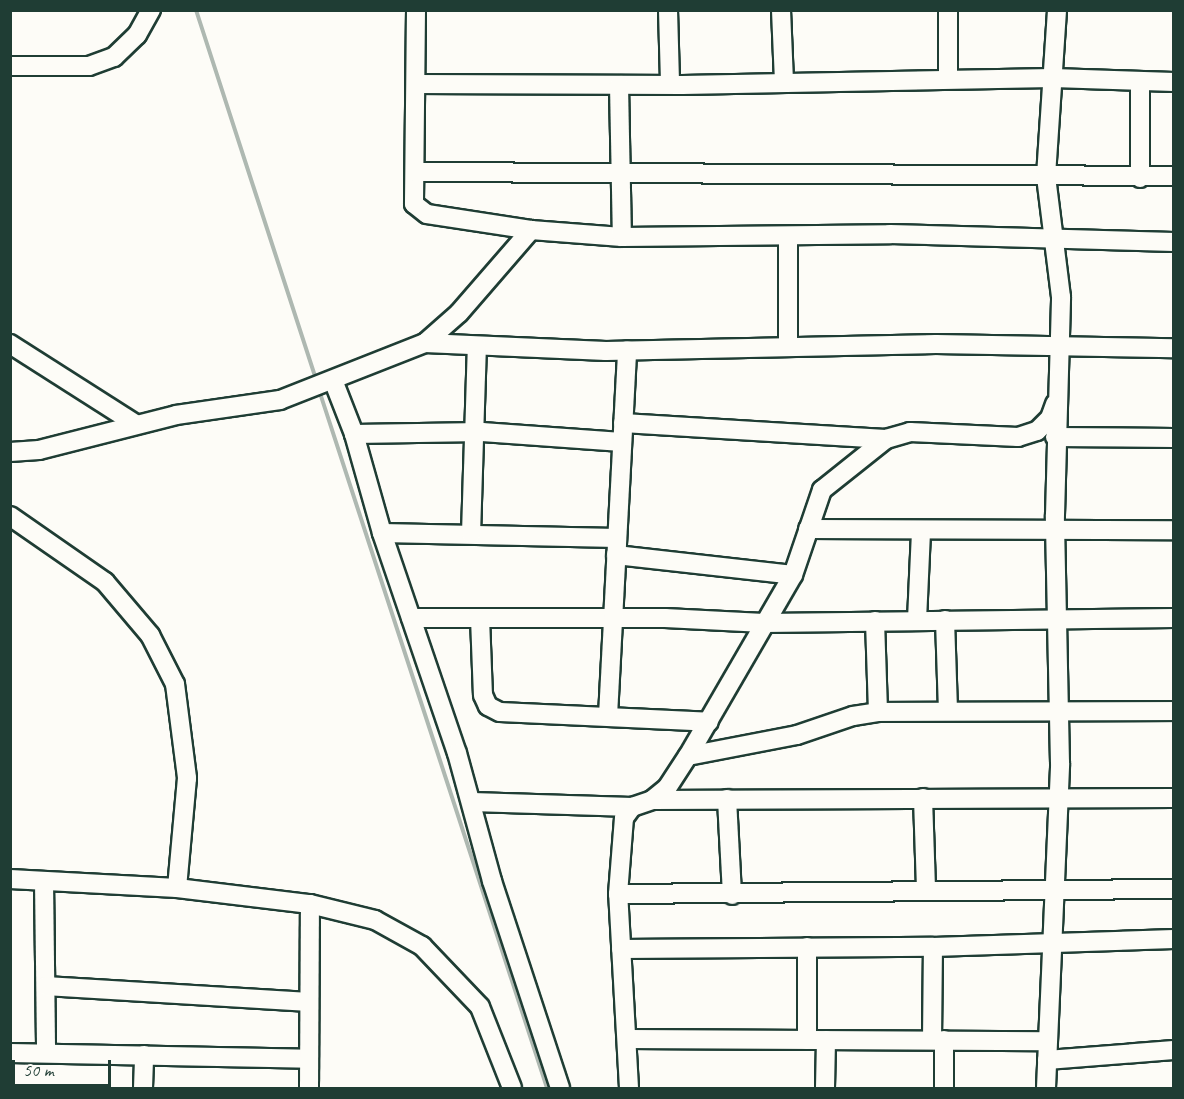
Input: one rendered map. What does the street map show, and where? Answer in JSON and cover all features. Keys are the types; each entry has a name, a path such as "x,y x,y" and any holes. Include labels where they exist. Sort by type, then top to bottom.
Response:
{"street":[{"path":"10,66 89,66 114,57 137,35 151,10"},
{"path":"416,10 414,204 418,210 531,230 622,237 788,237 890,234 1173,242"},
{"path":"668,10 670,83"},
{"path":"781,10 784,83"},
{"path":"948,10 948,79"},
{"path":"1046,1089 1058,797 1055,437 1061,349 1056,239 1046,176 1057,10"},
{"path":"416,84 619,85 1053,78 1173,82"},
{"path":"1140,81 1140,177"},
{"path":"619,85 622,237"},
{"path":"415,172 621,176 1173,176"},
{"path":"10,452 39,450 134,423 280,400 425,343 459,313 531,230"},
{"path":"788,237 788,346"},
{"path":"425,343 627,350 936,344 1061,349 1173,348"},
{"path":"471,534 477,345"},
{"path":"15,350 134,423"},
{"path":"608,716 627,350"},
{"path":"333,380 354,434 382,533 472,802 492,881 560,1089"},
{"path":"623,423 886,438 910,432 1018,437 1037,431 1050,418 1056,402"},
{"path":"354,434 474,432 622,442"},
{"path":"1055,437 1173,438"},
{"path":"652,800 667,788 688,756 793,575 822,490 886,438"},
{"path":"10,516 105,582 150,634 175,684 187,778 177,888"},
{"path":"808,529 1173,530"},
{"path":"917,620 921,531"},
{"path":"382,533 471,534 617,546 793,575"},
{"path":"411,618 613,618 764,623 1173,618"},
{"path":"480,618 483,695 488,706 500,712 709,722"},
{"path":"945,620 948,709"},
{"path":"875,621 878,712"},
{"path":"688,756 797,735 853,716 878,712 948,709 1173,711"},
{"path":"923,798 926,890"},
{"path":"472,802 632,807 652,800 1173,798"},
{"path":"727,799 732,895"},
{"path":"629,1089 618,894 620,837 624,818 632,807"},
{"path":"10,879 177,888 310,904 375,920 422,946 480,1007 512,1089"},
{"path":"44,881 46,1053"},
{"path":"618,894 732,895 926,890 1054,892 1173,889"},
{"path":"309,1089 310,904"},
{"path":"621,949 933,947 1173,939"},
{"path":"807,947 807,1040"},
{"path":"933,947 938,1040 944,1089"},
{"path":"46,986 309,1002"},
{"path":"628,1040 1047,1041"},
{"path":"825,1040 825,1089"},
{"path":"1047,1060 1173,1050"},
{"path":"10,1053 309,1059"},
{"path":"143,1089 144,1055"}],"waterway":[{"path":"196,10 316,380"},
{"path":"319,390 547,1088"}]}
